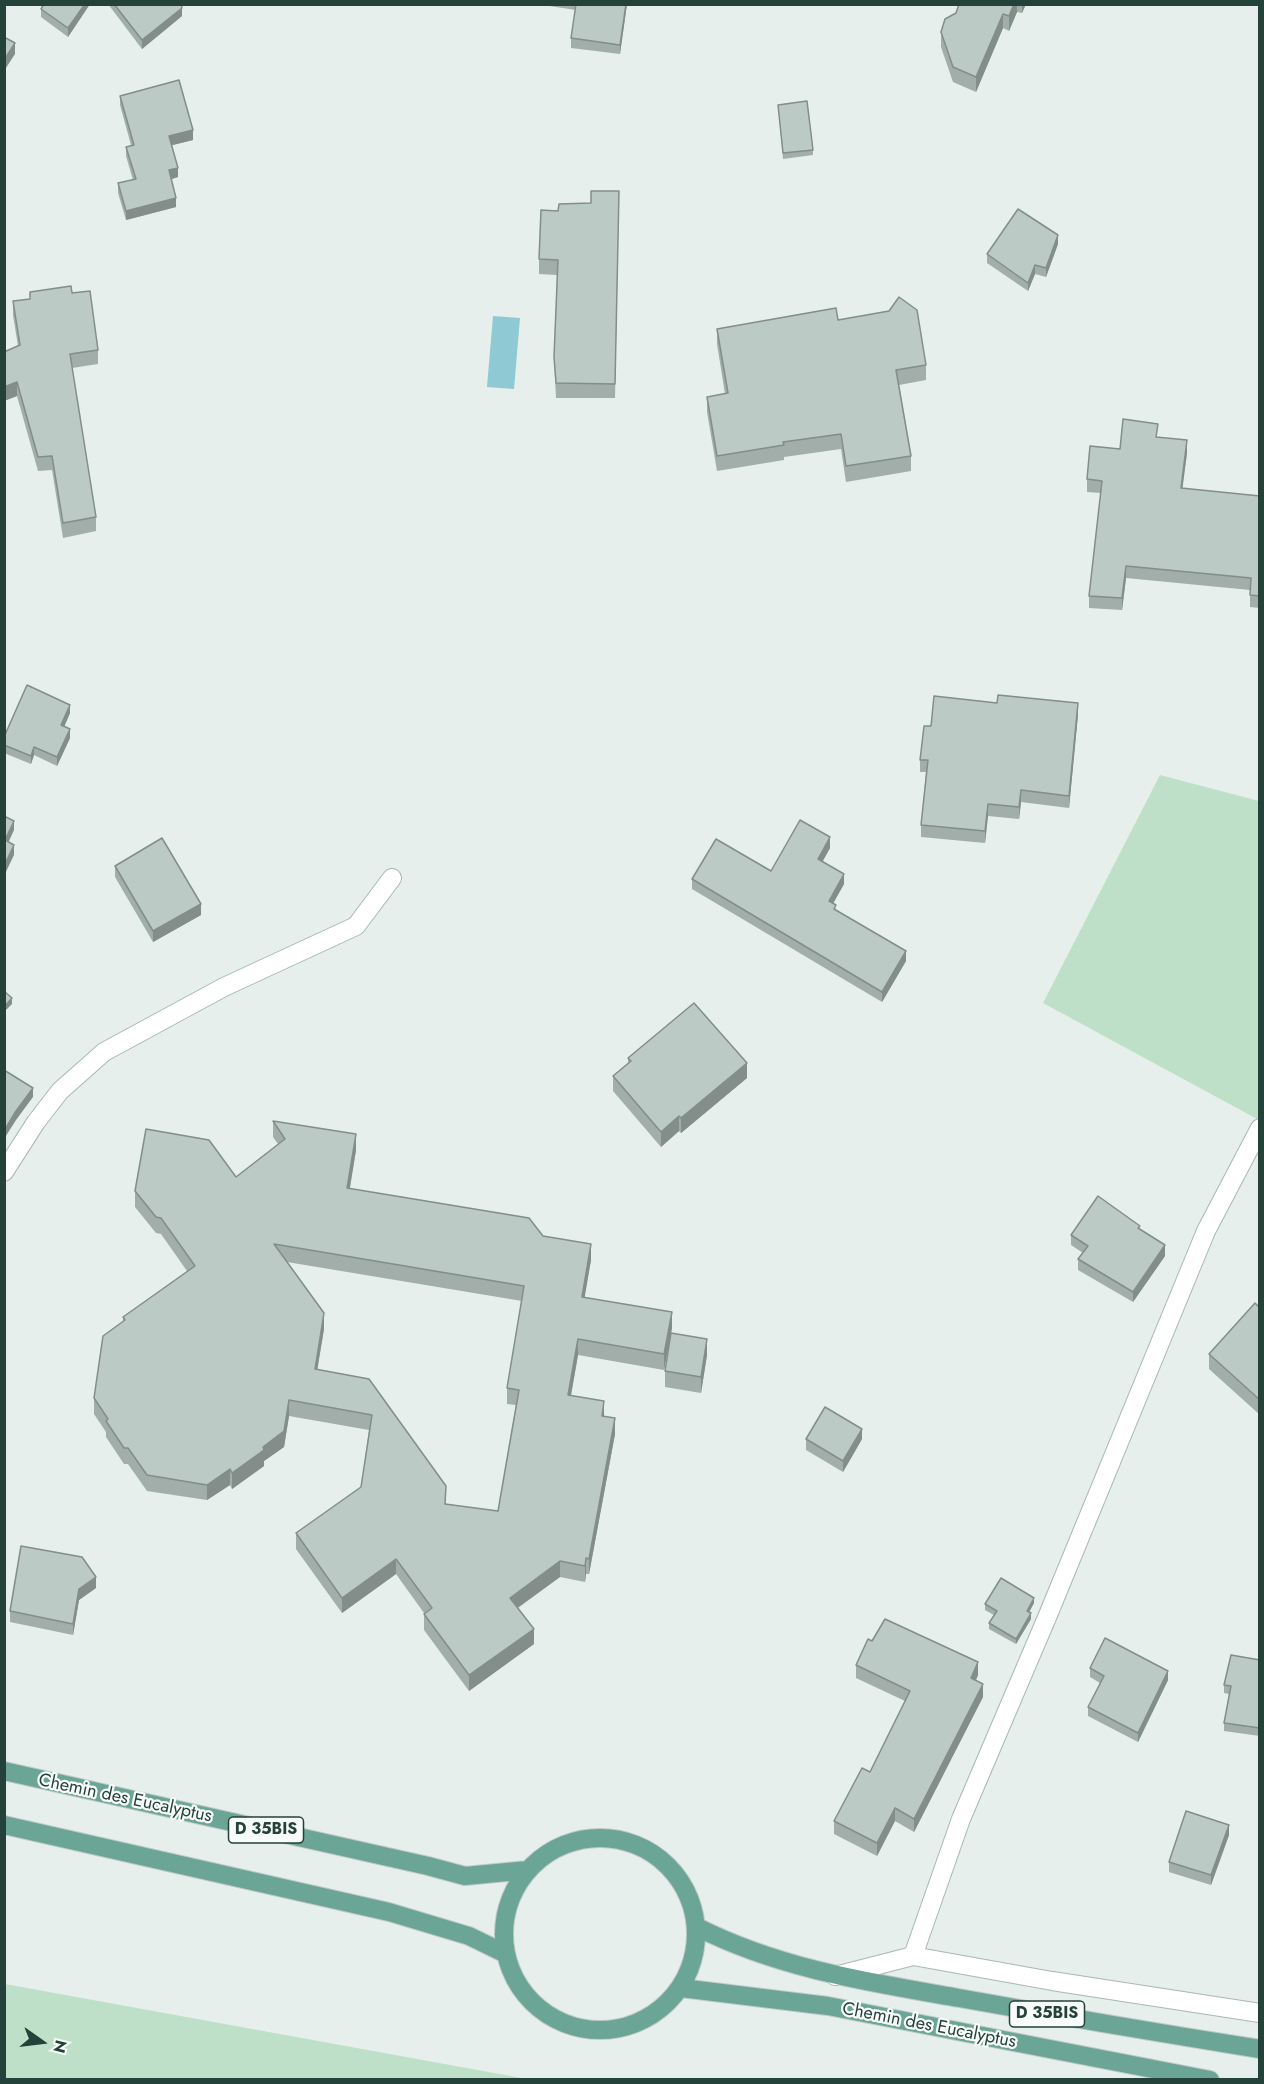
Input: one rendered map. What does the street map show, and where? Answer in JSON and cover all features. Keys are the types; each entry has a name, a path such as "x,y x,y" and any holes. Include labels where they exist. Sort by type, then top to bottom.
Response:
{"main road":[{"name":"Chemin des Eucalyptus","path":"4,1772 465,1876 528,1870"},
{"path":"4,1825 389,1912 469,1936 506,1954"},
{"path":"583,1839 616,1839 646,1849 672,1869 689,1896 697,1927 694,1959 681,1988 659,2012 630,2027 599,2032 567,2026 539,2010 518,1985 506,1954 504,1924 512,1896 528,1870 553,1850 583,1839"},
{"name":"Chemin des Eucalyptus","path":"697,1927 760,1955 835,1976 1260,2049"},
{"name":"Chemin des Eucalyptus","path":"681,1988 828,2006 1210,2079"}],"street":[{"path":"4,1172 60,1090 104,1052 224,987 356,926 392,878"},
{"path":"913,1956 961,1819 1048,1615 1206,1231 1260,1128"},
{"name":"Chemin des Eucalyptus","path":"835,1976 913,1956 1052,1981 1260,2013"}],"green space":[{"path":"1160,775 1259,801 1259,1120 1043,1003"},
{"path":"5,1984 527,2079 5,2079"}],"water":[{"path":"493,316 520,318 514,389 487,387"}],"building":[{"path":"44,4 85,4 68,28 41,9"},
{"path":"114,4 181,4 182,8 142,40"},
{"path":"576,4 626,4 620,45 571,38"},
{"path":"959,4 1014,4 1009,16 1003,14 976,77 953,67 941,32 945,19 956,13"},
{"path":"4,37 15,43 4,60"},
{"path":"179,80 193,130 169,136 178,168 169,170 176,198 126,211 118,183 136,179 126,147 134,145 120,96"},
{"path":"807,101 813,150 783,153 778,105"},
{"path":"591,191 619,191 615,384 556,383 554,357 558,260 539,259 541,210 558,211 559,204 591,203"},
{"path":"1018,209 1058,235 1046,268 1035,265 1028,283 987,254"},
{"path":"71,286 72,293 90,291 98,350 70,354 96,517 63,523 52,456 38,457 17,382 4,387 4,352 20,345 13,301 30,299 30,292"},
{"path":"899,297 917,310 926,365 896,370 911,456 846,466 841,434 783,442 784,445 717,456 707,397 728,393 717,329 836,308 838,320 889,311"},
{"path":"1123,419 1158,424 1156,437 1187,440 1181,488 1260,496 1260,596 1250,595 1251,578 1126,566 1122,598 1089,596 1102,481 1087,479 1090,446 1120,449"},
{"path":"27,685 70,705 61,725 70,729 57,757 34,747 31,756 4,745 4,737"},
{"path":"998,695 1078,703 1069,796 1021,790 1019,807 988,804 985,831 921,825 928,760 920,760 924,726 931,726 934,696 997,703"},
{"path":"4,816 14,821 5,840 14,845 4,866"},
{"path":"800,820 830,837 818,859 844,874 829,901 836,905 834,909 906,951 882,992 692,879 716,839 771,871"},
{"path":"162,838 201,904 153,931 115,866"},
{"path":"4,991 12,998 4,1007"},
{"path":"694,1003 747,1063 661,1132 613,1076 631,1061 628,1058"},
{"path":"4,1070 33,1088 4,1131"},
{"path":"273,1121 356,1134 347,1188 529,1218 543,1236 591,1244 582,1297 672,1312 664,1354 578,1339 568,1395 604,1401 602,1416 615,1418 589,1559 586,1558 585,1566 560,1561 510,1598 534,1629 469,1675 424,1614 432,1608 396,1559 342,1598 296,1533 361,1487 372,1415 289,1400 284,1431 263,1447 264,1450 232,1473 230,1469 207,1485 147,1475 128,1448 124,1448 94,1398 103,1336 125,1320 123,1317 195,1266 161,1218 156,1217 135,1191 146,1129 209,1140 236,1177 285,1139","holes":["274,1244 524,1286 507,1388 519,1390 498,1511 445,1504 446,1486 369,1379 315,1369 324,1313"]},
{"path":"1098,1196 1140,1226 1138,1228 1165,1245 1133,1292 1078,1259 1088,1246 1071,1235"},
{"path":"1255,1303 1260,1308 1260,1400 1209,1354"},
{"path":"671,1333 707,1339 701,1377 665,1371"},
{"path":"825,1407 862,1429 843,1461 806,1439"},
{"path":"21,1546 82,1557 96,1577 79,1589 73,1624 10,1611"},
{"path":"1001,1578 1034,1598 1027,1611 1031,1613 1016,1639 989,1623 997,1611 985,1604"},
{"path":"885,1619 978,1662 971,1678 983,1684 914,1819 895,1808 877,1843 834,1821 862,1768 870,1772 910,1691 856,1665 868,1639 872,1641"},
{"path":"1105,1638 1168,1671 1138,1733 1088,1707 1104,1676 1090,1668"},
{"path":"1231,1655 1260,1660 1260,1728 1224,1723 1231,1686 1224,1685"},
{"path":"1186,1811 1229,1825 1211,1875 1169,1862"}]}
